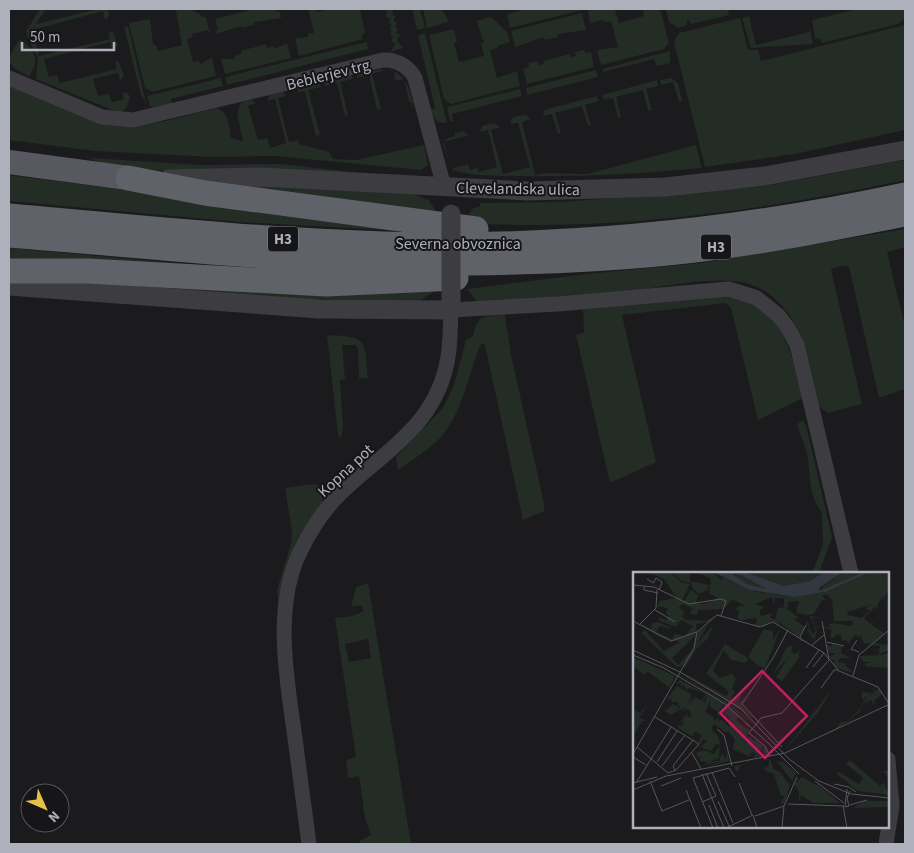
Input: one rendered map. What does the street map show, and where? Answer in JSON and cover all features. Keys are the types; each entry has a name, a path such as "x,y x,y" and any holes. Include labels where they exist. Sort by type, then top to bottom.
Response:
{"highway":[{"path":"128,178 205,193 393,220 494,230 557,242"},
{"name":"Severna obvoznica","path":"9,216 286,239 394,244 490,244 656,236 751,224 905,195"},
{"name":"Severna obvoznica","path":"9,235 307,259 421,262 524,261 685,251 760,241 905,214"},
{"path":"9,271 88,272 326,284 460,278 524,261"}],"main road":[{"path":"9,162 128,178"}],"street":[{"name":"Beblerjev trg","path":"9,78 102,117 133,120 383,60 394,61 409,69 415,78 451,214 451,310"},
{"name":"Clevelandska ulica","path":"128,178 261,177 528,191 665,187 765,176 905,150"},
{"path":"9,286 319,308 451,310 558,304 729,289 757,298 778,316 788,328 797,345 851,572"},
{"name":"Kopna pot","path":"309,844 286,669 284,626 289,592 300,553 330,506 346,489 394,449 411,432 429,408 446,367 451,310"},
{"path":"889,771 892,806 889,825"},
{"path":"886,844 889,828"}],"shaded area":[{"path":"40,9 46,9 36,24 98,9 108,9 109,16 105,20 103,11 33,30 34,36 28,39 26,31"},
{"path":"190,9 206,18 210,33 207,30 192,34 193,37 187,39 193,62 199,61 200,64 212,58 216,76 152,92 145,88 129,23 150,19 153,45 156,45 158,51 182,45 176,11 173,10"},
{"path":"254,9 275,9 276,12 280,11 281,18 254,22 254,25 242,28 241,26 216,34 215,31 218,30 215,19"},
{"path":"308,9 315,9 316,12 330,9 360,9 365,32 361,36 363,39 299,56 295,38 308,37 308,34 314,33"},
{"path":"384,9 394,11 392,14 396,17 393,20 397,23 395,26 398,29 396,33 400,35 397,40 403,48 390,52 395,44 391,41 393,37 390,34 392,31 390,29 392,25 388,23 391,19 385,16 388,12"},
{"path":"412,9 420,9 425,28 417,30"},
{"path":"423,9 442,9 449,22 427,28"},
{"path":"525,9 583,10 510,28 507,14"},
{"path":"588,9 615,10 619,23 644,16 643,9 660,9 669,43 664,49 601,65 597,50 618,47 611,21 604,22 604,20 590,23"},
{"path":"666,9 728,9 729,15 691,24 688,19 686,26 678,28 669,22"},
{"path":"857,9 905,9 905,18 898,24 822,43 820,38 815,39 812,20"},
{"path":"582,13 586,30 558,34 558,37 545,40 544,37 515,47 511,31"},
{"path":"749,16 756,45 809,32 810,29 813,44 751,48 742,18"},
{"path":"491,17 507,32 510,42 490,50 497,78 517,71 520,86 451,104 444,99 429,35 454,29 457,42 454,43 459,62 484,56 481,43 484,42 476,21"},
{"path":"740,18 747,47 749,50 758,50 761,61 905,25 905,130 795,154 705,167 674,42 679,33"},
{"path":"128,26 146,103 141,95 124,27"},
{"path":"108,31 114,33 117,45 115,49 112,50 110,42 44,59 49,77 57,75 60,83 117,69 115,61 119,62 124,75 120,81 118,73 93,79 98,96 109,94 112,102 124,99 122,92 128,93 130,98 126,108 120,113 36,79 38,57 29,41 35,38 39,56 110,39"},
{"path":"425,33 447,123 437,122 430,110 435,108 418,35"},
{"path":"20,39 32,51 35,60 33,71 29,76 15,69 10,62 10,57"},
{"path":"367,42 368,49 227,85 225,77"},
{"path":"287,43 291,58 225,74 221,59 235,59 234,56 241,54 241,51 266,44 267,48 274,46 275,49"},
{"path":"584,50 585,53 591,52 594,67 527,84 523,69 529,67 528,63 537,61 539,65 544,64 543,61 570,54 571,57 576,56 575,52"},
{"path":"670,51 670,63 657,66 654,59 603,72 602,69"},
{"path":"372,68 373,71 383,69 383,71 372,74 381,109 377,110 369,75 357,78 356,72"},
{"path":"388,69 395,72 400,75 403,79 395,81 394,72"},
{"path":"596,70 598,77 527,95 526,88"},
{"path":"351,74 353,79 340,82 348,115 345,116 337,83 325,86 323,81"},
{"path":"221,78 223,86 171,99 173,107 155,108 150,106 147,96"},
{"path":"671,78 678,83 682,101 679,102 673,82 661,85 660,80"},
{"path":"404,80 410,91 415,110 411,102 409,102"},
{"path":"657,80 658,86 646,89 652,110 648,111 643,90 616,97 621,117 618,118 613,98 604,100 602,95"},
{"path":"319,82 321,87 308,90 320,135 316,136 305,91 297,93 298,88"},
{"path":"9,84 102,123 117,125 145,125 216,108 224,112 226,116 231,138 243,141 237,114 241,103 250,99 256,103 248,106 258,140 267,138 270,148 286,143 275,99 267,101 270,94 283,92 286,96 278,98 289,142 297,140 299,144 329,152 333,159 356,160 424,145 428,165 421,170 275,156 212,157 95,151 9,140"},
{"path":"520,89 522,96 452,114 453,121 450,122 447,107"},
{"path":"597,96 599,101 585,105 591,125 588,126 582,106 555,113 561,133 558,134 552,114 543,116 544,111 548,109"},
{"path":"526,115 531,119 522,122 535,175 544,173 587,174 696,145 702,168 609,175 539,176 474,174 451,169 468,164 470,170 478,167 479,172 497,167 488,130 480,132 482,126 494,123 500,127 491,130 503,174 530,167 518,123 510,124 513,117"},
{"path":"463,131 469,135 444,142 448,138 455,136 455,133"},
{"path":"444,142 451,169 443,144"},
{"path":"91,158 200,165 282,164 403,178 237,175 186,172 140,169 107,164"},
{"path":"905,160 905,180 741,210 631,222 520,225 465,223 472,209 480,206 480,203 562,202 765,186"},
{"path":"9,175 220,202 401,231 239,222 9,201"},
{"path":"211,183 413,190 413,194 429,200 436,212"},
{"path":"905,229 905,247 887,252 905,327 905,389 879,398 849,267 841,266 831,269 862,404 828,413 818,406 796,326 776,299 762,289 746,283 731,281 699,282 617,293 477,302 467,289 586,274 701,263"},
{"path":"9,248 234,268 9,265"},
{"path":"55,278 435,291 419,301 239,298"},
{"path":"724,294 752,303 770,314 789,348 803,398 758,420 731,308 726,303 622,315 656,462 610,483 576,335 584,332 583,309"},
{"path":"505,315 511,355 544,503 544,511 523,520 485,345 481,344 460,404 449,427 426,451 398,470 396,457 443,408 454,385 466,340 473,336 477,323 483,317"},
{"path":"327,335 357,339 362,343 366,355 368,378 359,378 358,348 356,345 342,345 345,379 340,380 343,425 341,438 338,435"},
{"path":"802,421 806,425 832,537 819,572 812,572 823,545 822,512 812,493 807,455 797,424"},
{"path":"314,484 323,487 325,490 322,496 323,504 280,616 277,590 291,544 292,532 285,488"},
{"path":"368,583 411,844 360,844 359,841 371,835 365,818 359,776 348,778 346,760 356,757 335,618 352,616 364,611 361,605 351,607 356,587","holes":["368,639 371,658 349,662 345,644"]}]}
